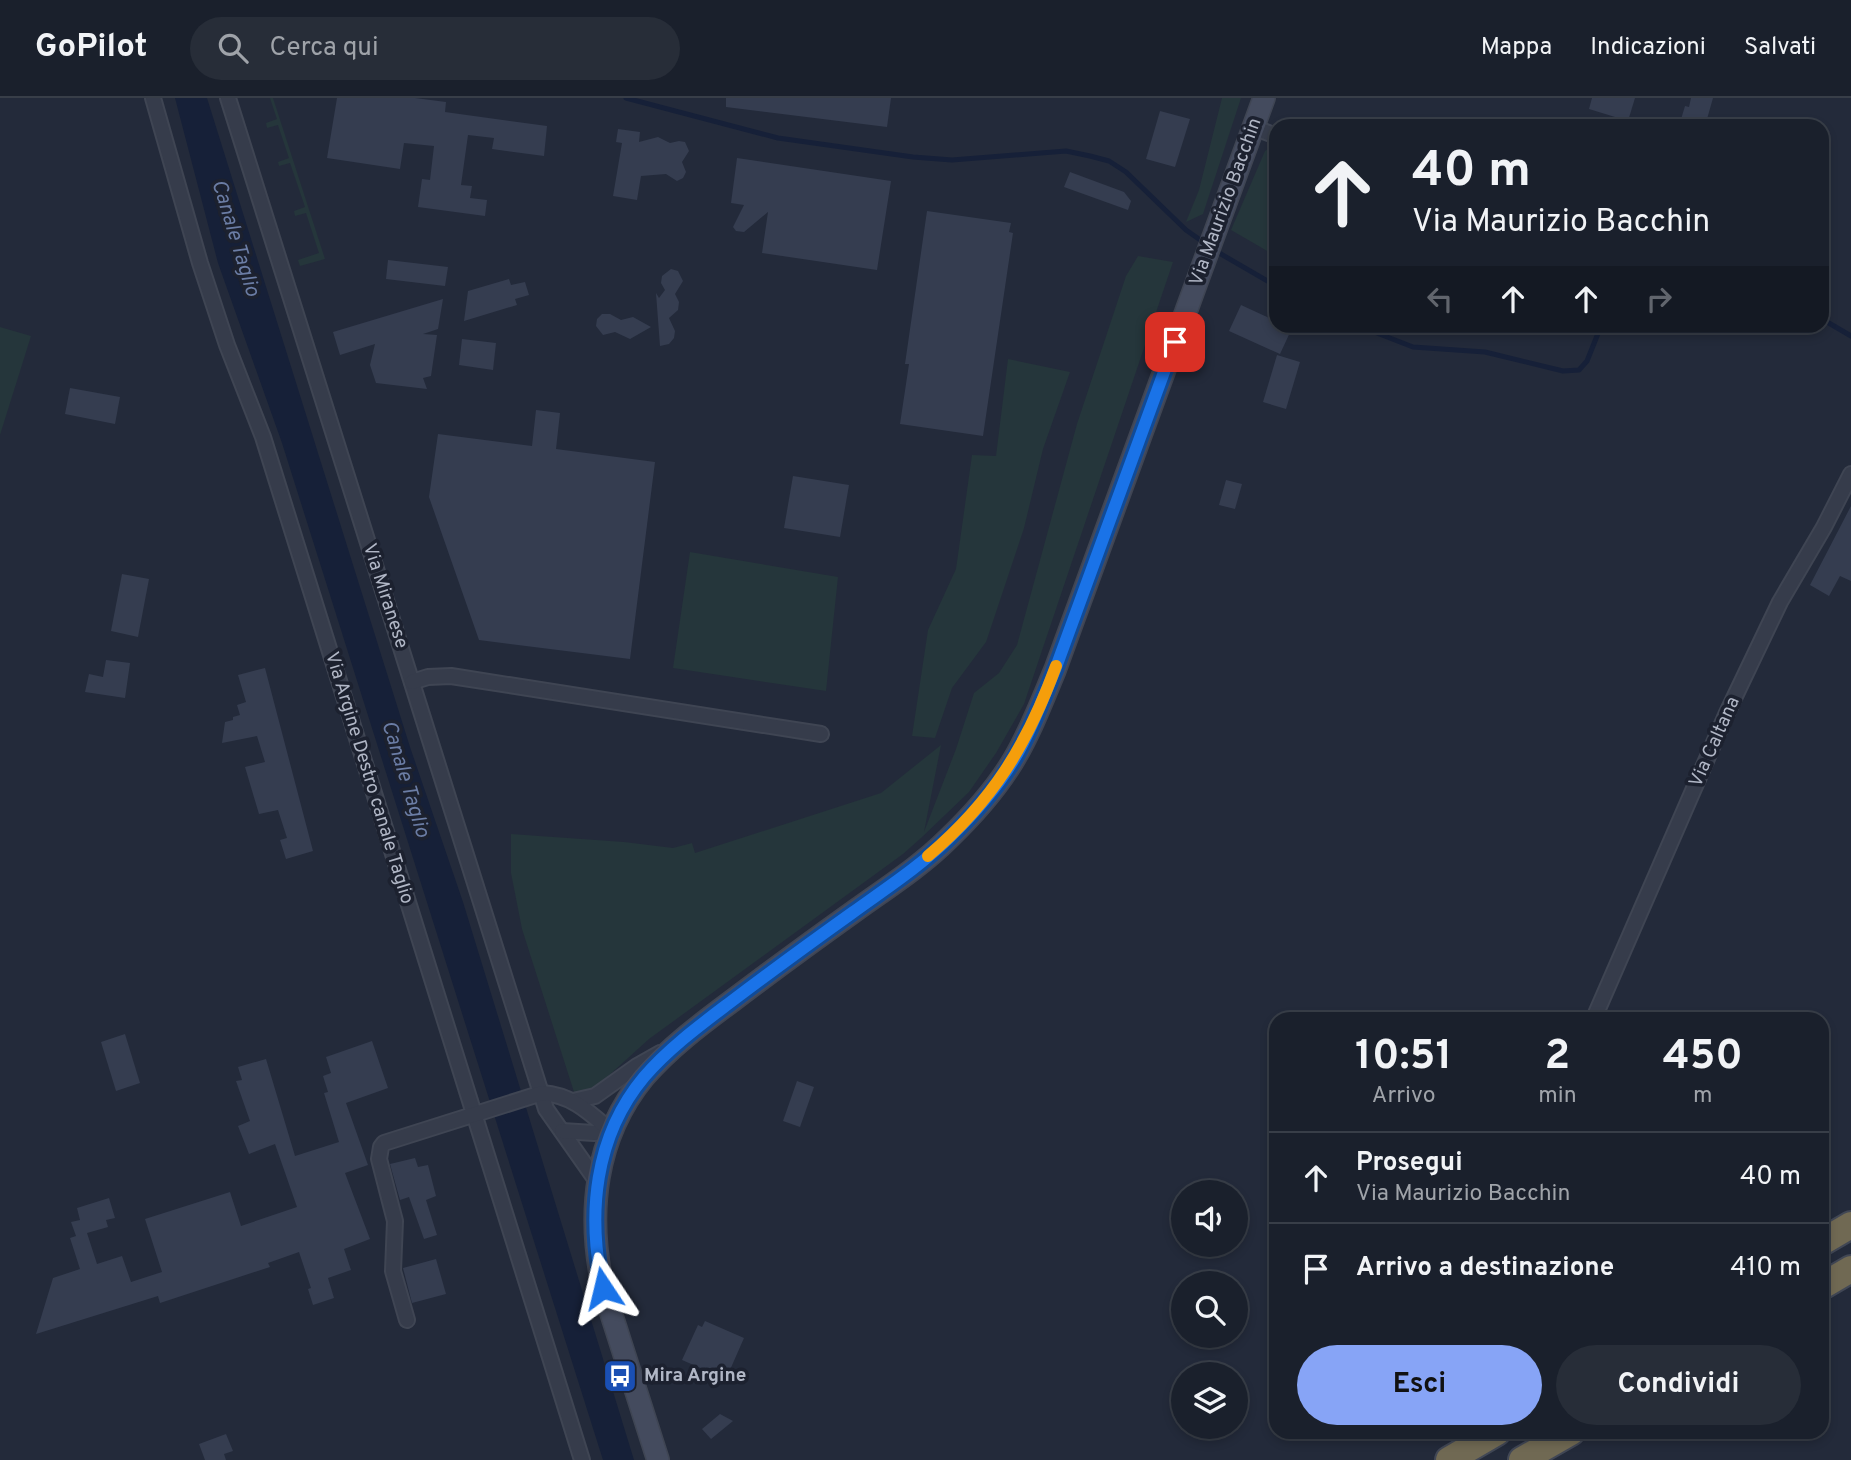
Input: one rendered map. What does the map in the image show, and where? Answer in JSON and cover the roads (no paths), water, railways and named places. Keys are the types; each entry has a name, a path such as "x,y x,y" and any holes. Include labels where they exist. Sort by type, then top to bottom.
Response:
{"highway":[{"path":"1829,1238 1851,1225"},
{"path":"1829,1282 1851,1269"},
{"path":"1448,1460 1485,1439"},
{"path":"1522,1460 1559,1439"}],"main road":[{"name":"Via Maurizio Bacchin","path":"598,1183 612,1132 644,1077 677,1045 948,839 979,807 1013,763 1055,670 1264,98"},
{"path":"598,1183 594,1226 603,1288 659,1460"}],"street":[{"name":"Via Argine Destro canale Taglio","path":"153,98 200,263 262,437 582,1460"},
{"name":"Via Miranese","path":"228,98 412,682 536,1095 598,1183"},
{"path":"1254,127 1269,133"},
{"name":"Via Caltana","path":"1597,1012 1726,715 1780,602 1851,474"},
{"path":"412,682 428,677 451,676 821,734"},
{"path":"573,1101 595,1096 637,1066 677,1045"},
{"path":"407,1320 393,1271 396,1221 379,1158 384,1143 536,1095 552,1094 584,1107 612,1132"},
{"path":"562,1131 612,1132"}],"water":[{"name":"Canale Taglio","path":"175,98 207,98 410,747 463,902 634,1460 603,1460 282,443 218,263"}],"waterway":[{"path":"626,98 778,138 913,157 952,160 1066,151 1090,156 1109,161 1126,172 1186,230 1206,244"},
{"path":"1214,250 1269,282"},
{"path":"1829,323 1851,336"},
{"path":"1377,333 1413,347 1485,352 1563,371 1579,370 1587,361 1598,333"}],"place":[{"name":"Mira Argine","path":"620,1376"}]}
